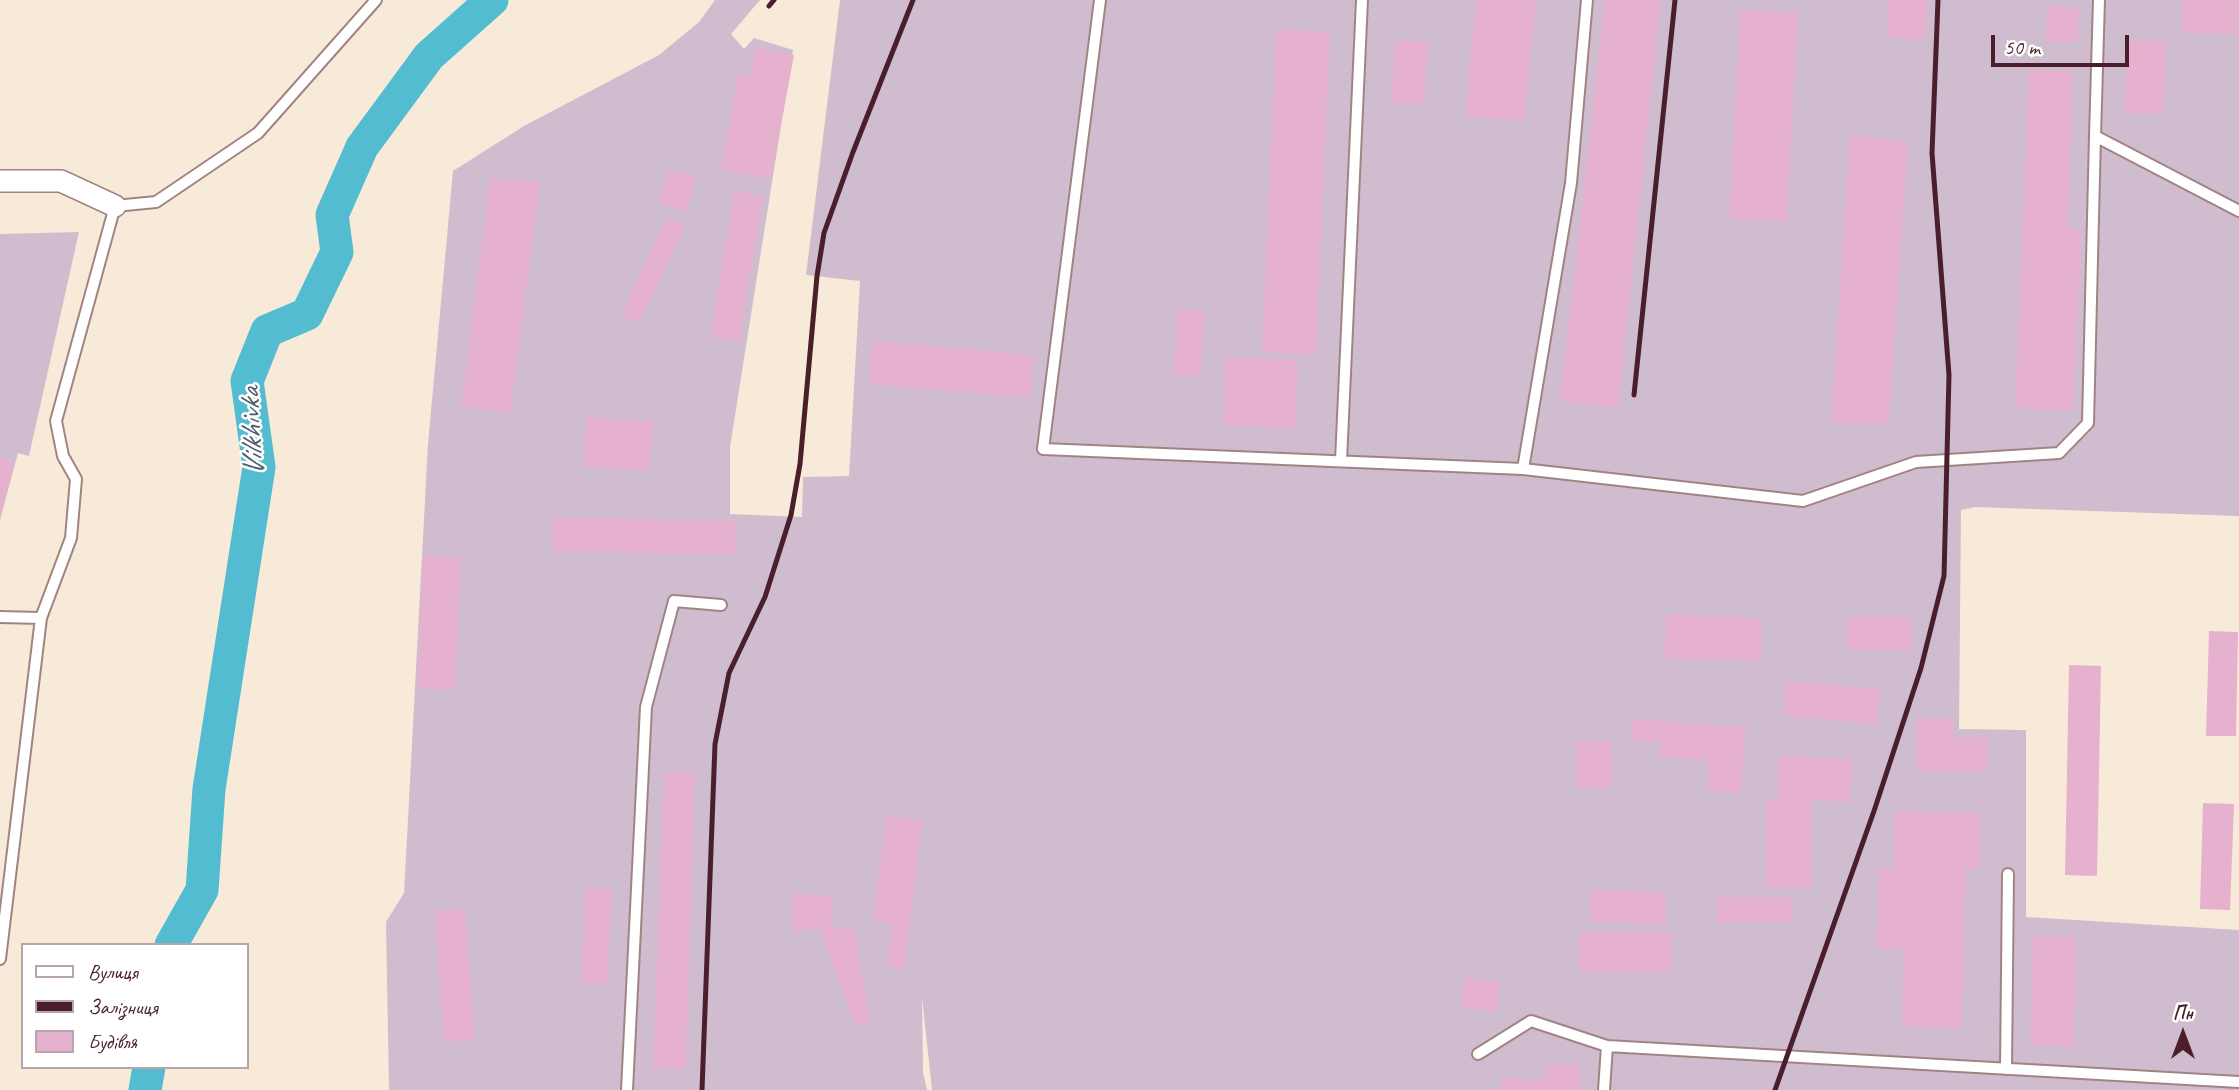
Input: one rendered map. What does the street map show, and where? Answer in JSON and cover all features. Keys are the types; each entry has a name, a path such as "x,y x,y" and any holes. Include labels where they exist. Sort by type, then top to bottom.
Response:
{"street":[{"path":"0,181 61,181 115,206"}],"lane":[{"path":"0,959 41,618 71,538 76,479 63,456 57,421 115,206 156,202 258,133 376,0"},
{"path":"1100,0 1043,449 1522,469 1803,501 1916,462 2059,453 2088,423 2099,0"},
{"path":"1341,461 1362,0"},
{"path":"1522,469 1571,183 1587,0"},
{"path":"2095,136 2239,211"},
{"path":"627,1090 646,707 674,601 722,605"},
{"path":"0,617 41,618"},
{"path":"2006,1069 2008,874"},
{"path":"1478,1054 1531,1021 1607,1046 2239,1082"},
{"path":"1604,1090 1607,1046"},
{"path":"2143,1090 2144,1077"}],"shaded area":[{"path":"715,0 760,0 731,34 744,49 754,38 793,50 730,447 730,514 802,517 803,477 849,476 860,281 806,275 840,0 2239,0 2239,516 1975,507 1961,510 1959,729 2026,730 2026,917 2239,930 2239,1090 932,1090 922,997 923,1072 927,1090 389,1090 386,922 404,893 428,444 453,171 524,126 659,55 699,22"},
{"path":"79,232 29,456 18,453 0,520 0,234"}],"building":[{"path":"1476,0 1536,0 1524,121 1465,116"},
{"path":"1605,0 1661,0 1618,408 1560,401"},
{"path":"1888,0 1927,0 1925,40 1887,38"},
{"path":"2182,0 2238,0 2237,34 2181,33"},
{"path":"2047,6 2079,7 2078,42 2045,41"},
{"path":"1740,10 1798,13 1787,221 1729,218"},
{"path":"1276,29 1330,32 1316,354 1262,352"},
{"path":"1395,40 1428,42 1424,105 1391,103"},
{"path":"2127,40 2166,41 2164,114 2125,113"},
{"path":"755,48 794,55 771,179 721,170 738,73 750,75"},
{"path":"2029,70 2073,71 2068,227 2082,229 2073,411 2015,408"},
{"path":"1850,135 1908,142 1889,424 1831,423"},
{"path":"668,169 696,176 687,211 659,204"},
{"path":"490,177 540,183 510,413 461,407"},
{"path":"734,191 763,196 739,342 710,337"},
{"path":"667,218 685,226 639,323 621,315"},
{"path":"1177,309 1204,311 1201,376 1174,375"},
{"path":"872,341 1034,355 1031,398 869,384"},
{"path":"1225,357 1298,360 1295,428 1223,426"},
{"path":"586,417 653,421 650,471 583,466"},
{"path":"0,459 14,462 1,512 0,512"},
{"path":"553,518 736,520 735,554 552,552"},
{"path":"423,556 461,557 455,690 417,688"},
{"path":"1666,614 1762,618 1761,661 1664,658"},
{"path":"1847,617 1911,617 1911,650 1847,650"},
{"path":"2209,631 2238,632 2236,736 2206,736"},
{"path":"2069,665 2101,666 2097,876 2065,875"},
{"path":"1786,681 1880,689 1877,724 1783,716"},
{"path":"1916,718 1954,718 1954,737 1987,737 1988,771 1917,771"},
{"path":"1633,719 1746,727 1741,793 1707,790 1709,760 1660,757 1661,742 1631,740"},
{"path":"1576,741 1612,741 1611,788 1575,787"},
{"path":"1780,755 1853,760 1850,803 1812,799 1812,888 1766,888 1766,799 1796,799 1777,797"},
{"path":"664,771 695,774 686,1069 653,1069"},
{"path":"2203,803 2234,804 2230,910 2200,909"},
{"path":"1895,811 1980,813 1979,869 1966,870 1962,1028 1902,1026 1904,948 1876,949 1879,868 1894,868"},
{"path":"886,815 923,820 904,969 887,967 893,924 873,922"},
{"path":"586,887 612,888 607,985 581,984"},
{"path":"1591,890 1665,892 1666,924 1590,922"},
{"path":"793,893 833,897 831,928 855,930 870,1023 856,1026 820,929 792,931"},
{"path":"1717,897 1792,897 1792,922 1717,922"},
{"path":"465,909 475,1040 444,1042 434,911"},
{"path":"1579,932 1672,932 1671,973 1579,973"},
{"path":"2033,935 2077,936 2074,1047 2030,1046"},
{"path":"1464,977 1500,981 1497,1012 1460,1007"},
{"path":"1546,1064 1580,1064 1580,1090 1501,1090 1502,1078 1546,1080"}],"waterway":[{"name":"Vilkhivka","path":"172,943 202,890 209,789 259,467 247,381 267,331 307,314 337,252 332,215 362,147 429,56 492,0"},
{"name":"Vilkhivka","path":"145,1090 149,1069"}],"railway":[{"path":"769,6 774,0"},
{"path":"702,1090 715,744 729,673 765,597 791,515 800,464 817,276 824,233 913,0"},
{"path":"1634,395 1675,0"},
{"path":"1775,1090 1874,811 1921,668 1944,576 1949,375 1932,153 1938,0"}]}
